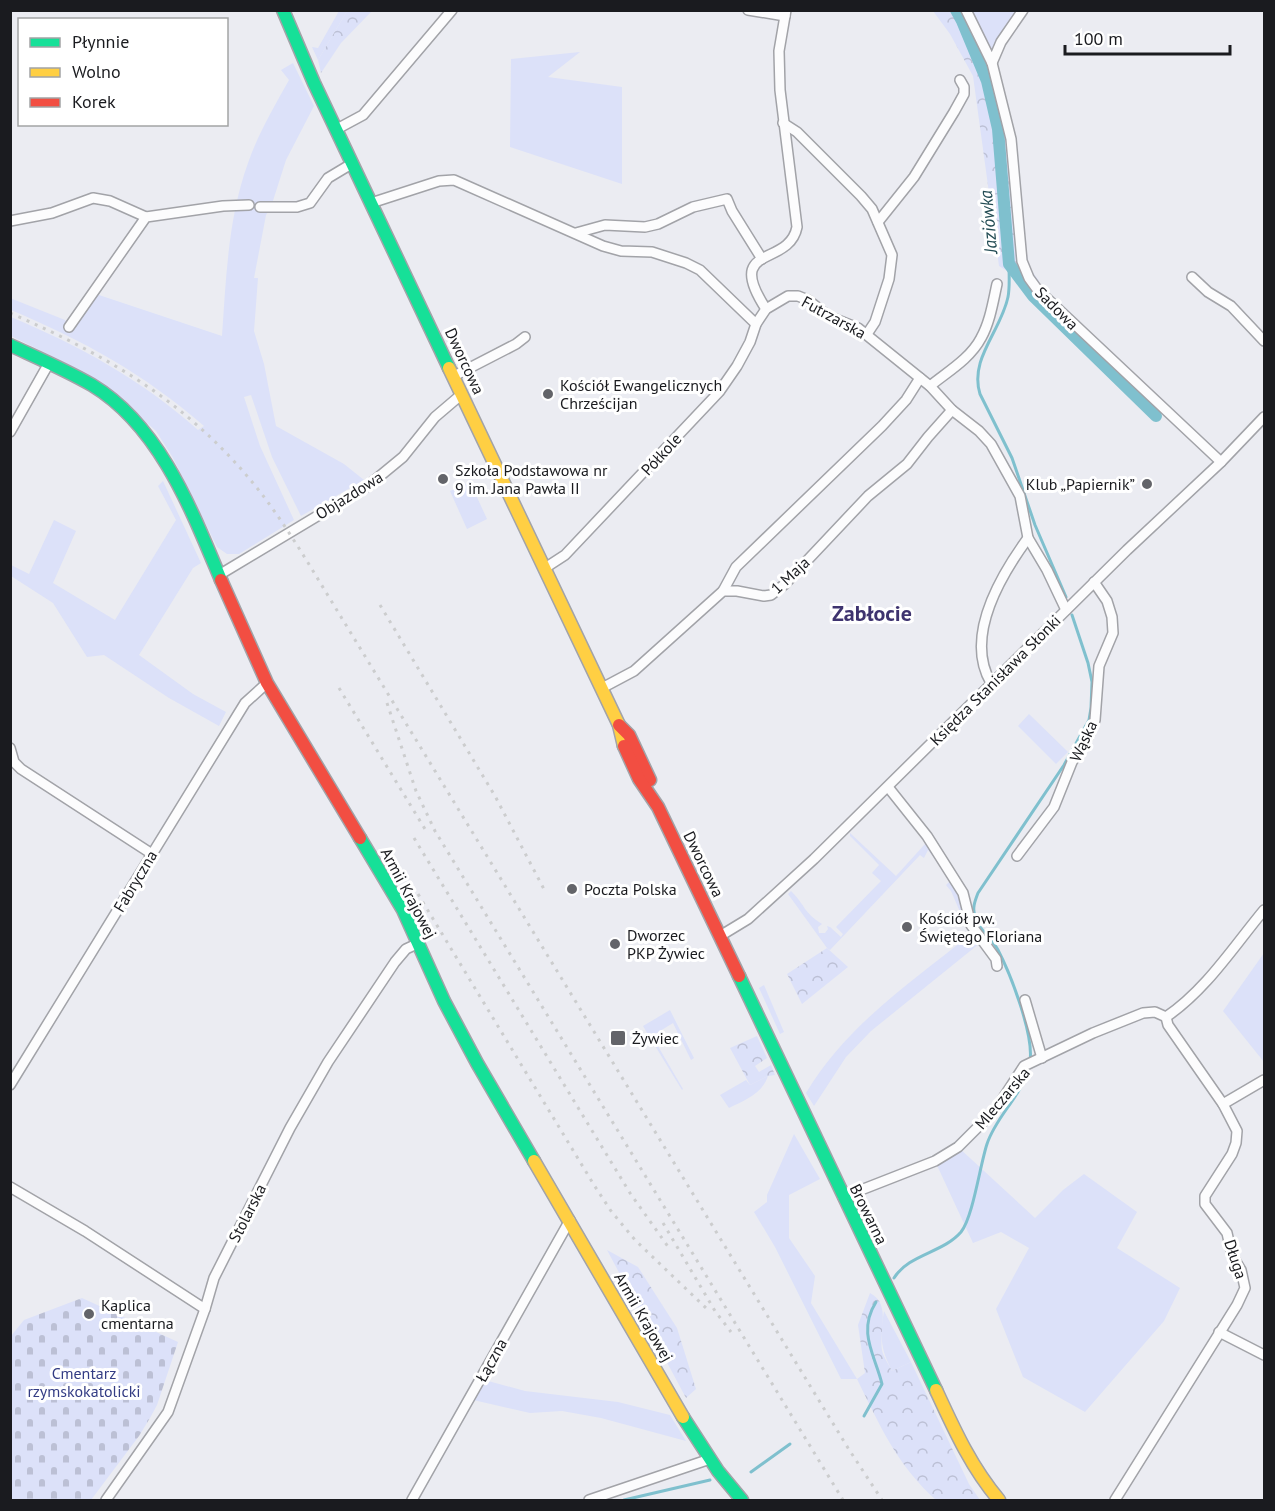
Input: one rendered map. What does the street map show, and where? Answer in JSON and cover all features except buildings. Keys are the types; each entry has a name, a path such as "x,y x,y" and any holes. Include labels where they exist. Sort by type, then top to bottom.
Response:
{"street":[{"name":"Dworcowa","path":"283,10 352,163 602,688 619,725 621,739 649,797 658,807 720,936"},
{"path":"337,129 363,115 452,10"},
{"path":"371,203 439,181 454,180 595,243 621,251 652,252 693,266 712,279 756,324 766,309 753,286 750,274 754,266 762,259 789,243 795,236 796,227 783,123 779,51 785,13 748,10"},
{"name":"Sadowa","path":"966,10 992,63 1011,139 1022,261 1029,278 1037,289 1221,462"},
{"path":"992,63 1001,42 1023,10"},
{"path":"878,222 914,177 954,112 964,94 964,87 960,80"},
{"path":"783,123 797,132 872,209 892,255 892,263 875,321 867,334"},
{"path":"260,207 297,207 310,203 328,178 352,163"},
{"path":"10,221 52,213 82,200 98,198 146,217 223,206 249,206"},
{"path":"576,233 605,225 645,227 658,224 693,207 727,199 762,259"},
{"path":"69,327 146,217"},
{"path":"1192,277 1208,292 1231,306 1264,341"},
{"path":"930,386 964,359 981,338 991,312 997,284"},
{"name":"Futrzarska","path":"766,309 788,296 798,296 808,300 828,316 849,323 867,334 930,386 952,410 979,431 998,454 1020,496 1028,538 1047,570 1066,610"},
{"name":"Półkole","path":"545,568 571,549 719,392 737,366 750,342 756,324"},
{"path":"454,376 516,344 525,337"},
{"name":"Armii Krajowej","path":"10,345 93,386 130,416 154,443 185,497 267,683 391,888 444,1000 477,1062 684,1419 740,1500"},
{"path":"10,432 13,419 50,363"},
{"path":"602,688 634,671 723,591 736,567 882,426 906,400 920,378"},
{"name":"Objazdowa","path":"219,575 369,485 403,457 435,417 462,393"},
{"name":"1 Maja","path":"723,591 737,591 756,596 771,595 785,584 868,496 907,464 952,410"},
{"name":"Księdza Stanisława Słonki","path":"720,936 759,910 888,787 1094,582 1221,462 1264,417"},
{"path":"991,683 986,675 982,646 988,613 1000,580 1028,538"},
{"name":"Wąska","path":"1017,856 1054,807 1072,762 1088,737 1095,720 1099,666 1113,633 1112,617 1107,601 1094,582"},
{"name":"Fabryczna","path":"10,1085 245,703 267,683"},
{"path":"10,748 14,762 21,769 152,854"},
{"path":"888,787 927,836 963,893 971,925 996,958 997,966"},
{"path":"1166,1017 1183,1006 1196,992 1264,910"},
{"name":"Browarna","path":"720,936 963,1447 980,1477 999,1500"},
{"name":"Stolarska","path":"106,1500 168,1412 214,1278 290,1128 328,1062 395,962 406,950 418,943"},
{"path":"1025,1000 1038,1060"},
{"name":"Mleczarska","path":"843,1197 935,1161 958,1146 996,1109 1024,1066 1093,1033 1143,1013 1155,1012 1166,1017"},
{"name":"Długa","path":"1115,1500 1237,1305 1245,1288 1241,1270 1232,1255 1227,1233 1205,1203 1205,1196 1232,1154 1237,1131 1223,1104 1168,1025 1166,1017"},
{"path":"1223,1104 1264,1080"},
{"path":"10,1187 85,1231 205,1309"},
{"name":"Łączna","path":"412,1500 570,1220"},
{"path":"1219,1332 1264,1355"},
{"path":"589,1500 710,1459"}],"green space":[{"path":"339,11 347,11 318,60 312,47 318,48"},
{"path":"347,11 372,11 341,43 321,73 318,60"},
{"path":"933,11 966,11 992,63 1011,139 1022,250 1026,248 1029,267 1039,281 1035,288 999,266 973,76 950,34"},
{"path":"966,11 1027,11 992,63"},
{"path":"580,52 548,77 622,87 622,184 510,147 511,59"},
{"path":"293,63 314,106 286,160 271,207 266,215 254,278 258,278 254,331 264,364 276,426 344,464 364,480 301,516 272,457 251,395 244,397 260,446 294,520 239,554 227,554 217,547 173,458 156,431 107,388 76,368 11,336 11,317 86,352 155,395 198,430 204,426 158,390 112,360 88,346 11,310 10,298 65,320 72,330 96,294 222,336 229,249 241,184 257,142 289,80 281,70"},
{"path":"163,481 201,563 193,568 139,655 193,694 226,712 219,726 169,698 104,655 87,657 53,603 11,576 11,565 29,574 54,520 76,531 53,583 115,620 176,520 158,486"},
{"path":"470,482 487,519 467,529 450,491"},
{"path":"1029,714 1068,752 1056,764 1018,726"},
{"path":"850,833 896,876 925,844 931,842 963,895 980,943 871,1031 846,1057 814,1106 806,1093 840,1047 881,1006 970,935 951,891 946,885 951,880 928,850 924,858 920,855 830,950 827,948 788,894 791,891 808,912 822,924 818,927 819,933 825,933 827,926 841,937 843,934 836,927 881,881 872,873 879,865 850,836"},
{"path":"827,948 848,967 802,1004 787,974"},
{"path":"1264,953 1264,1062 1223,1011"},
{"path":"764,985 784,1032 780,1034 759,988"},
{"path":"670,1010 694,1058 691,1060 673,1023 652,1036 682,1090 643,1026"},
{"path":"757,1036 767,1058 755,1066 759,1072 771,1065 775,1075 750,1085 730,1048"},
{"path":"768,1076 757,1092 729,1108 720,1095 746,1080 750,1085"},
{"path":"794,1134 820,1179 789,1195 789,1238 815,1276 811,1303 857,1379 841,1379 775,1247 754,1212 767,1202 767,1195"},
{"path":"958,1147 1035,1218 1063,1190 1084,1174 1137,1212 1117,1248 1180,1288 1164,1321 1085,1412 1023,1377 996,1309 1029,1248 1001,1232 973,1243 935,1161"},
{"path":"607,1250 638,1267 677,1328 696,1389 686,1398"},
{"path":"870,1293 877,1298 883,1312 882,1346 885,1358 892,1371 911,1362 969,1484 980,1500 936,1500 910,1473 882,1429 857,1379 865,1373 858,1325"},
{"name":"Cmentarz rzymskokatolicki","path":"82,1298 178,1342 157,1405 139,1436 91,1500 11,1500 11,1336 24,1320"},
{"path":"884,1311 911,1362 892,1371 882,1342"},
{"path":"481,1379 525,1391 618,1402 670,1415 686,1441 601,1418 562,1411 530,1413 469,1399"}],"waterway":[{"name":"Jaziówka","path":"956,10 987,81 998,129 1009,264 1033,296 1156,416"},
{"path":"1009,264 1008,297 979,369 980,394 1012,458 1035,525 1066,597"},
{"path":"1030,1061 1029,1036 1015,989 998,950 977,921 974,907 978,893 1064,765 1089,720 1092,682 1072,615"},
{"path":"894,1278 908,1264 945,1245 961,1232 969,1215 991,1134 1020,1088 1028,1068"},
{"path":"864,1416 882,1384 868,1333 868,1323 876,1302"},
{"path":"751,1472 790,1444"},
{"path":"624,1500 710,1480"}],"railway":[{"path":"10,313 82,347 148,386 207,434 261,493 309,564 848,1448 882,1500"},
{"path":"380,605 495,796 546,893"},
{"path":"339,688 428,834"},
{"path":"387,703 416,791 435,831 843,1500"},
{"path":"414,838 630,1193 669,1248"},
{"path":"418,894 611,1211 635,1240 706,1308"},
{"path":"663,1223 715,1311 731,1332"}],"traffic: fast":[{"path":"283,10 314,83 449,368"},
{"path":"10,345 92,385 116,402 137,423 171,472 198,526 221,580"},
{"path":"360,838 403,910 444,1001 534,1161"},
{"path":"739,976 936,1390"},
{"path":"683,1417 718,1471 742,1500"}],"traffic: slow":[{"path":"449,368 619,725 624,746"},
{"path":"534,1161 683,1417"},
{"path":"936,1390 972,1461 999,1500"}],"traffic: jam":[{"path":"221,580 267,683 360,838"},
{"path":"619,725 629,735 650,780"},
{"path":"624,746 639,779 658,807 739,976"}],"place":[{"name":"Kościół Ewangelicznych Chrześcijan","path":"548,394"},
{"name":"Szkoła Podstawowa nr 9 im. Jana Pawła II","path":"443,479"},
{"name":"Klub „Papiernik”","path":"1147,484"},
{"name":"Poczta Polska","path":"572,889"},
{"name":"Kościół pw. Świętego Floriana","path":"907,927"},
{"name":"Dworzec PKP Żywiec","path":"615,944"},
{"name":"Żywiec","path":"618,1038"},
{"name":"Kaplica cmentarna","path":"89,1314"}],"district":[{"name":"Zabłocie","path":"872,613"}]}
